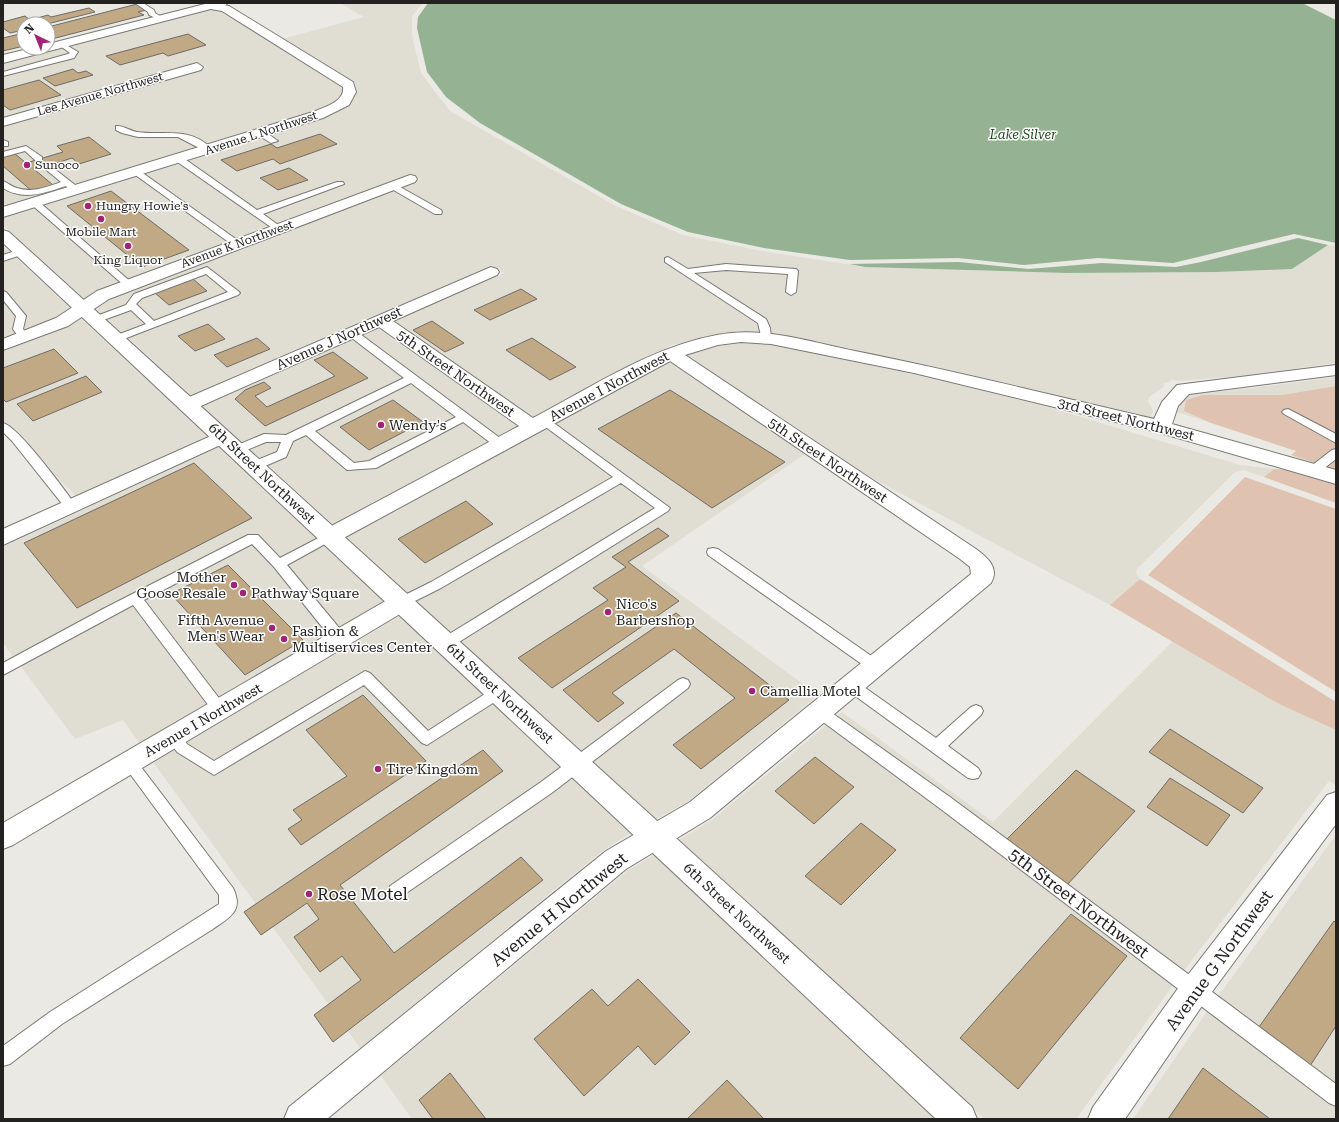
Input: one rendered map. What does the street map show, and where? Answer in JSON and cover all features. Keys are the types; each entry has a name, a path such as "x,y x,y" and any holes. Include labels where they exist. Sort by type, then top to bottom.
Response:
{"main road":[{"path":"56,45 210,4"},
{"name":"Avenue L Northwest","path":"3,212 35,203 72,187 137,172 318,115 344,102 350,92 349,85 225,8 210,4"},
{"path":"3,59 16,56"},
{"name":"Lee Avenue Northwest","path":"3,122 197,66"},
{"name":"Avenue K Northwest","path":"3,345 62,322 81,308 103,295 129,285 188,270 237,244 410,179"},
{"name":"6th Street Northwest","path":"3,235 960,1119"},
{"name":"Avenue J Northwest","path":"188,405 491,272"},
{"name":"5th Street Northwest","path":"380,320 538,423"},
{"name":"Avenue I Northwest","path":"330,536 538,423 671,353 717,340 741,337 766,338 914,368"},
{"name":"5th Street Northwest","path":"671,353 968,554 981,564 982,569"},
{"name":"3rd Street Northwest","path":"914,368 1162,427 1336,477"},
{"path":"1162,427 1167,406 1173,398 1184,389 1336,370"},
{"path":"3,538 71,507 230,444"},
{"name":"Avenue H Northwest","path":"302,1118 616,860 700,810 984,578 982,569"},
{"name":"Avenue I Northwest","path":"3,837 402,602"},
{"name":"Avenue G Northwest","path":"1105,1119 1196,990 1336,802"}],"lane":[{"path":"138,3 160,18"},
{"path":"3,74 71,56 74,52 61,44"},
{"path":"119,128 130,134 175,134 190,138 208,149"},
{"path":"261,133 274,141"},
{"path":"3,155 26,148 39,159"},
{"path":"179,159 278,228"},
{"path":"47,166 72,187"},
{"path":"137,172 237,244"},
{"path":"3,184 16,192 32,193 72,187"},
{"path":"257,213 340,184"},
{"path":"393,186 438,212"},
{"path":"35,203 129,285"},
{"path":"3,258 21,252"},
{"path":"668,260 762,321 765,328 766,338"},
{"path":"686,272 698,269 727,268 793,271 791,292"},
{"path":"116,340 234,293 207,270 188,270 138,296 130,304 132,306"},
{"path":"3,294 21,316 18,330 24,336"},
{"path":"95,320 132,306"},
{"path":"132,306 153,325"},
{"path":"352,333 500,444"},
{"path":"230,444 264,438 288,439 412,378"},
{"path":"1288,412 1336,439"},
{"path":"307,430 351,467 372,465 464,417"},
{"path":"446,643 664,508 622,477 538,423"},
{"path":"3,426 16,438 71,507"},
{"path":"254,466 282,454 288,439"},
{"path":"1314,470 1336,453"},
{"path":"402,602 436,585 622,477"},
{"path":"279,564 330,536"},
{"path":"3,670 135,598 253,538 279,564 340,639"},
{"path":"713,552 875,666"},
{"path":"135,598 220,710"},
{"path":"174,737 182,748 214,769 365,677 427,739 499,692"},
{"path":"396,891 547,787 683,684"},
{"path":"852,686 973,773"},
{"path":"937,747 976,711"},
{"name":"5th Street Northwest","path":"820,712 944,802 1336,1096"},
{"path":"3,1057 56,1018 207,923 228,908 227,893 130,763"}],"shaded area":[{"path":"340,3 423,3 412,16 412,35 421,73 450,111 616,206 683,235 762,251 865,267 1067,273 1217,272 1292,269 1328,245 1336,246 1336,363 1241,376 1177,381 1173,379 1169,382 1163,383 1165,386 1149,397 1148,401 1153,411 1151,416 1155,417 1157,427 1041,393 926,365 773,334 740,332 712,335 672,345 533,417 394,321 504,273 492,265 192,396 94,307 109,298 421,179 411,174 98,291 85,299 3,225 3,216 322,117 350,104 357,92 355,83 282,39 364,17"},
{"path":"210,9 220,10 342,86 343,92 337,101 313,113 3,208 3,126 207,67 200,63 3,119 3,62 26,56 56,56 56,48"},
{"path":"3,246 70,308 55,319 3,339"},
{"path":"79,317 207,436 76,496 9,432 3,435 3,351 66,326"},
{"path":"378,328 517,426 333,524 202,406"},
{"path":"743,343 771,344 912,374 1038,404 1240,465 1274,469 1264,477 1244,470 1235,472 1137,569 1136,573 1140,579 1110,605 859,471 686,355 721,346"},
{"path":"671,361 805,454 642,566 818,695 690,800 656,819 347,537"},
{"path":"1336,377 1336,386 1282,395 1203,395 1184,411 1211,423 1174,411 1172,406 1187,394 1254,388"},
{"path":"1336,386 1336,470 1291,455 1296,451 1211,423 1184,411 1186,400 1203,395 1282,395"},
{"path":"218,447 384,601 140,744 123,720 75,739 3,643 3,547"},
{"path":"1274,469 1291,470 1297,474 1299,472 1336,483 1336,503 1264,477"},
{"path":"1245,477 1336,509 1336,692 1148,575"},
{"path":"1140,579 1336,702 1336,730 1279,704 1110,605"},
{"path":"400,616 631,833 605,849 360,1048 153,762"},
{"path":"1173,641 1279,704 1336,730 1336,785 1329,781 1179,977 1076,1119 985,1119 679,840 712,820 842,712 993,822"},
{"path":"1336,835 1336,1119 1133,1119 1213,1003"},
{"path":"654,855 935,1119 412,1119 381,1076 627,871"}],"water":[{"name":"Lake Silver","path":"428,3 1302,3 1336,20 1336,243 1294,234 1173,263 1098,258 1024,265 958,258 850,260 764,248 688,232 621,204 480,123 446,97 427,72 417,28 418,17"},
{"path":"1298,238 1328,245 1292,269 1217,272 1067,273 865,267 849,264 959,262 1028,269 1102,263 1176,267"}],"building":[{"path":"137,4 147,10 138,12 144,15 56,38 56,25"},
{"path":"89,8 95,12 56,22 55,16"},
{"path":"16,18 16,32 10,33 3,28 3,22"},
{"path":"188,34 206,45 168,56 163,53 120,65 106,56"},
{"path":"16,35 16,48 3,51 3,38"},
{"path":"73,69 78,73 86,71 93,75 55,86 43,78"},
{"path":"39,80 61,95 10,110 3,105 3,90"},
{"path":"320,134 337,144 280,164 273,159 237,171 221,160 271,144 277,148"},
{"name":"Sunoco","path":"89,137 111,154 79,164 72,158 35,170 53,185 33,192 3,166 3,156 14,153 26,163 63,152 57,146"},
{"path":"289,168 308,180 278,190 260,178"},
{"path":"111,191 189,250 142,267 67,206"},
{"path":"193,279 207,291 169,305 155,293"},
{"path":"521,289 537,299 490,320 474,310"},
{"path":"432,321 464,343 445,352 413,330"},
{"path":"208,324 225,339 195,351 178,336"},
{"path":"257,338 270,349 227,367 214,355"},
{"path":"532,338 576,367 550,380 506,350"},
{"path":"54,349 78,373 6,402 3,399 3,368"},
{"path":"333,352 368,378 265,426 235,399 245,390 264,382 271,388 255,396 267,407 335,376 314,360"},
{"path":"86,376 102,392 33,421 17,404"},
{"path":"670,390 785,462 712,508 598,429"},
{"name":"Wendy's","path":"393,400 423,422 369,450 340,427"},
{"path":"194,463 252,518 77,608 24,543"},
{"path":"466,501 493,524 425,563 398,539"},
{"path":"658,528 669,536 628,562 679,601 552,688 518,658 608,600 593,588 626,567 612,557"},
{"path":"228,565 303,640 245,675 171,594"},
{"name":"Camellia Motel","path":"676,613 789,700 701,769 673,745 735,698 674,649 612,693 624,703 598,722 563,690"},
{"name":"Tire Kingdom","path":"363,695 426,761 301,845 288,829 302,820 293,810 347,776 306,730"},
{"path":"1170,729 1263,788 1243,813 1149,752"},
{"name":"Rose Motel","path":"483,750 503,771 340,885 394,953 521,857 543,880 333,1042 314,1015 361,980 342,956 320,972 294,937 319,919 307,903 261,935 244,912"},
{"path":"815,757 854,787 814,824 775,791"},
{"path":"1076,770 1135,811 1067,885 1007,839"},
{"path":"1170,778 1230,815 1207,846 1147,807"},
{"path":"861,823 896,850 841,905 805,876"},
{"path":"1071,914 1127,956 1018,1089 960,1038"},
{"path":"1334,921 1336,923 1336,1026 1310,1066 1259,1027"},
{"path":"638,979 690,1032 655,1065 638,1046 584,1096 534,1039 592,989 608,1006"},
{"path":"1203,1068 1270,1119 1168,1119"},
{"path":"450,1073 486,1119 433,1119 419,1100"},
{"path":"727,1080 764,1119 687,1119"}],"place":[{"name":"Sunoco","path":"27,165"},
{"name":"Hungry Howie's","path":"88,206"},
{"name":"Mobile Mart","path":"101,219"},
{"name":"King Liquor","path":"128,246"},
{"name":"Wendy's","path":"381,425"},
{"name":"Mother Goose Resale","path":"234,585"},
{"name":"Pathway Square","path":"243,593"},
{"name":"Nico's Barbershop","path":"608,612"},
{"name":"Fifth Avenue Men's Wear","path":"272,628"},
{"name":"Fashion & Multiservices Center","path":"284,639"},
{"name":"Camellia Motel","path":"752,691"},
{"name":"Tire Kingdom","path":"378,769"},
{"name":"Rose Motel","path":"309,894"}]}
